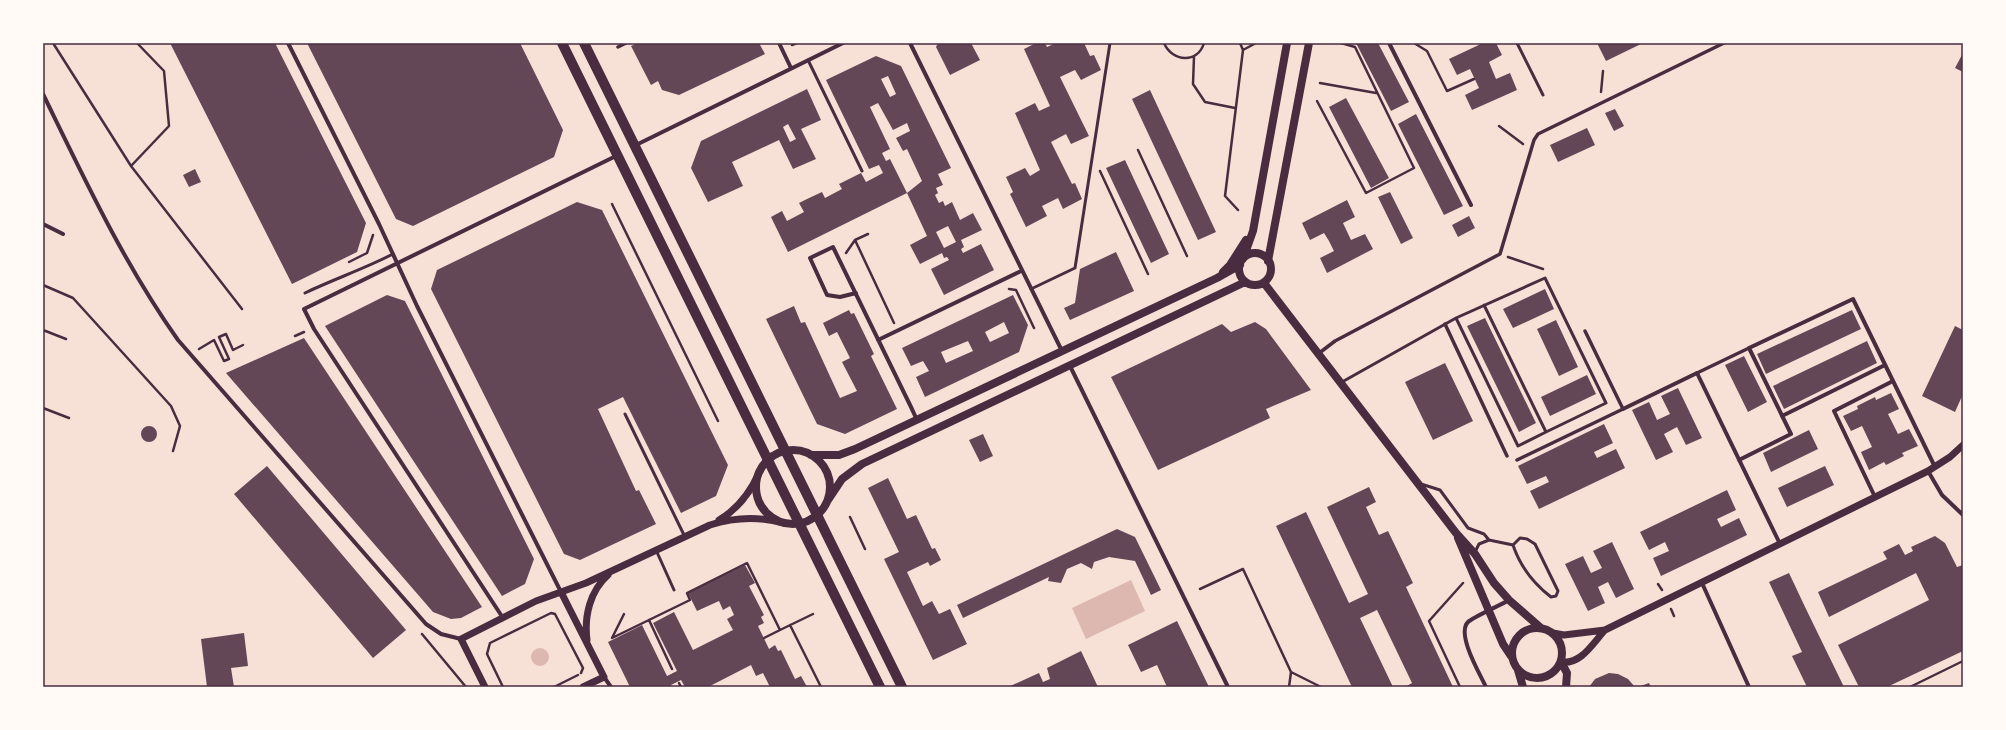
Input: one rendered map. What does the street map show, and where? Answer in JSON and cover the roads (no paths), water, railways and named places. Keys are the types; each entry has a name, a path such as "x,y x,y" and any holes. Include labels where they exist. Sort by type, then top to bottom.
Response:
{"main road":[{"path":"562,43 769,459 880,687"},
{"path":"584,43 636,145 902,687"},
{"path":"1247,283 1240,272 1253,231 1287,43"},
{"path":"1268,261 1263,256 1256,254 1249,255 1242,262 1217,278 855,450 839,455 811,455 794,450 786,451 769,459 759,473 756,487 761,506 770,516 783,523 800,524 818,515 842,479 852,469 1243,283 1252,285 1264,283 1271,273 1268,261 1309,43"},
{"path":"1217,278 1230,265 1253,231"},
{"path":"1264,283 1456,533 1475,554 1494,583 1509,600 1541,628 1553,633 1562,646 1561,662 1567,673 1566,687"},
{"path":"811,455 822,463 828,474 831,488 828,500"},
{"path":"1456,533 1503,644 1512,656 1518,670 1522,687"},
{"path":"1512,656 1514,643 1522,632 1534,628 1541,628"},
{"path":"1518,670 1529,677 1542,678 1553,673 1561,662"}],"street":[{"path":"288,43 393,254 417,306 604,677 611,687"},
{"path":"618,47 626,43"},
{"path":"779,43 791,68"},
{"path":"636,145 843,43"},
{"path":"910,43 1062,351"},
{"path":"1389,43 1471,205"},
{"path":"1318,354 1335,340 1500,254 1531,150 1538,134 1724,43"},
{"path":"43,94 80,170 119,244 159,313 178,340 426,624 441,634 461,639 536,601 620,567 710,525 727,515 743,501 759,473"},
{"path":"503,618 314,329 304,309 618,155"},
{"path":"43,224 63,234"},
{"path":"856,293 840,298 828,295 810,258 833,247 856,293 917,420"},
{"path":"878,340 947,308 1021,270"},
{"path":"1517,460 1853,299 1935,467"},
{"path":"1445,324 1507,456"},
{"path":"1585,331 1623,409"},
{"path":"1739,460 1791,434 1749,348"},
{"path":"1782,416 1885,365"},
{"path":"1070,366 1228,687"},
{"path":"1697,374 1780,544"},
{"path":"1875,498 1834,411 1893,381"},
{"path":"1553,633 1564,635 1605,630 1928,472 1963,445"},
{"path":"1928,472 1942,495 1963,515"},
{"path":"710,525 746,518 765,518 783,523"},
{"path":"590,649 586,629 586,616 591,599 601,583 620,567"},
{"path":"1702,583 1748,687"},
{"path":"1486,687 1466,643 1463,632 1468,622 1509,600"},
{"path":"1561,662 1572,662 1580,658 1605,630"},
{"path":"461,639 485,687"},
{"path":"583,687 604,677"}],"lane":[{"path":"1031,289 1075,268 1110,43"},
{"path":"1517,43 1543,95"},
{"path":"808,60 862,172"},
{"path":"305,293 341,276 364,269 393,254"},
{"path":"1340,383 1456,318 1545,278 1606,403 1518,446 1456,318"},
{"path":"1484,305 1546,432"},
{"path":"625,414 685,537"},
{"path":"1418,483 1440,490 1468,528 1484,534 1490,540"},
{"path":"1520,538 1527,539 1535,544 1558,592 1556,596 1551,597 1532,580 1517,555 1513,545 1520,538"},
{"path":"1475,554 1479,544 1490,540 1513,545"},
{"path":"656,550 674,590"}]}
